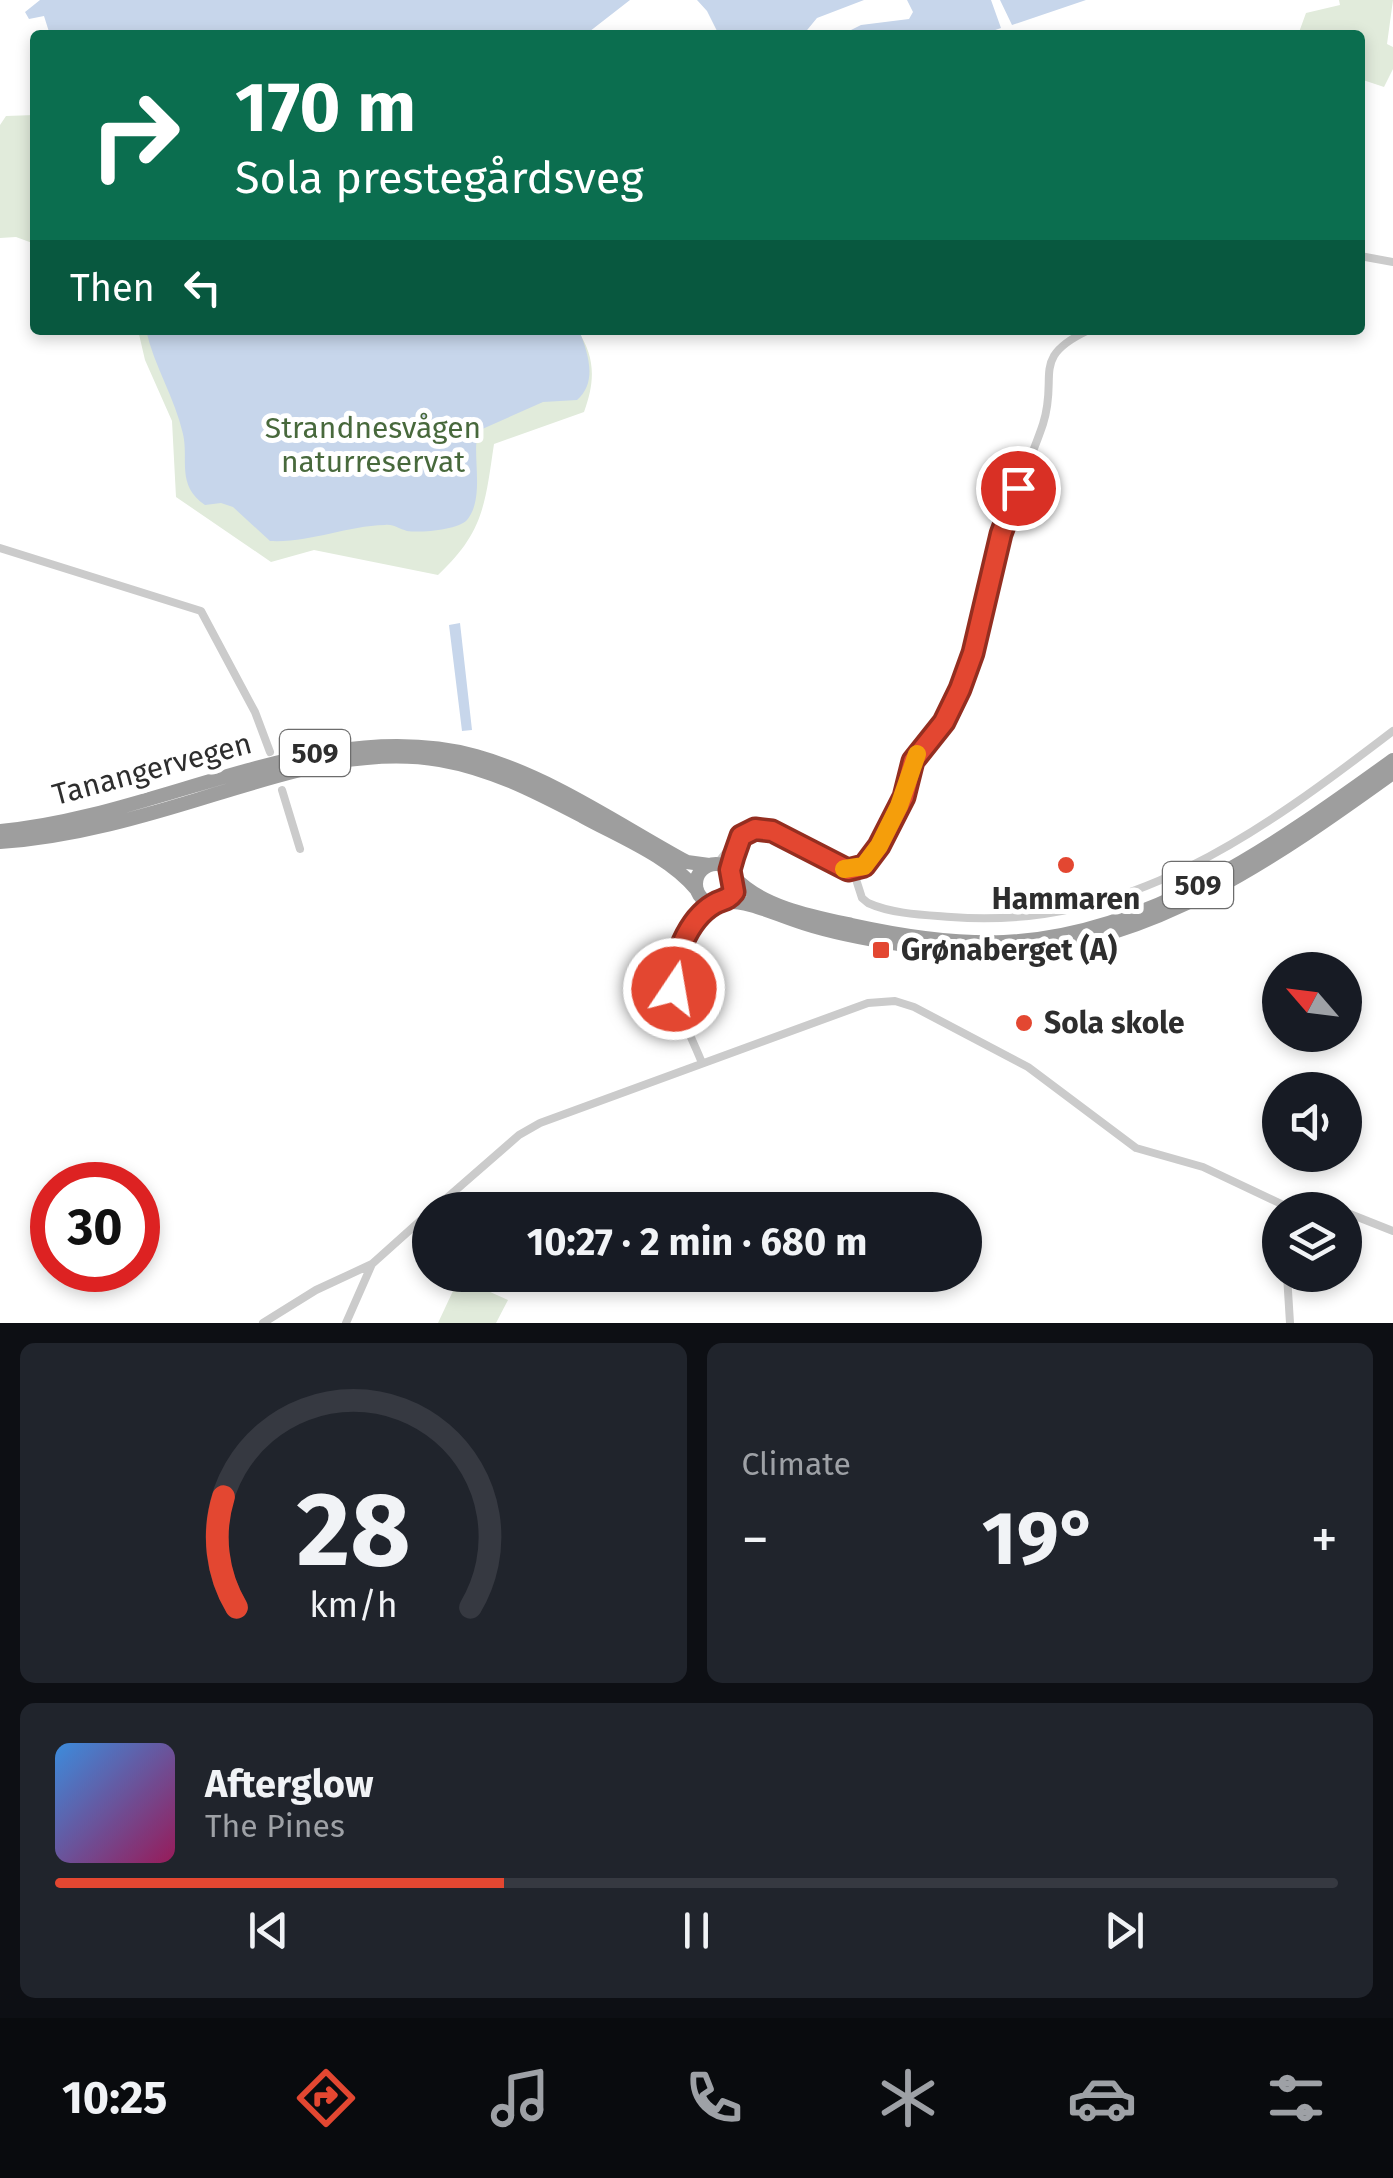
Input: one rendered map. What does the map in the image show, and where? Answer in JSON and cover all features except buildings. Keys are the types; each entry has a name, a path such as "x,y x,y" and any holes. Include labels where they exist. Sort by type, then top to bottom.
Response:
{"highway":[{"name":"Tanangervegen","path":"0,831 105,814 314,754 360,746 404,745 457,752 515,770 687,862 722,869 748,890 775,902 874,930 945,940 1029,940 1124,916 1232,869 1393,760"},
{"name":"Tanangervegen","path":"0,842 106,826 332,762 414,757 464,765 524,786 672,867 709,898 742,902 872,940 944,950 1006,952 1064,944 1166,911 1236,878 1393,773"},
{"path":"722,869 734,892 709,898 698,875 722,869"}],"street":[{"path":"1365,257 1393,262"},
{"path":"722,869 741,836 755,829 772,831 853,870 864,866 879,846 904,797 913,761 944,722 968,673 1001,534 1044,421 1050,364 1062,342 1078,335"},
{"path":"0,548 200,611 255,712 270,752"},
{"path":"853,870 862,898 868,903 936,916 1024,917 1108,898 1164,880 1222,853 1316,790 1393,731"},
{"path":"282,790 300,849"},
{"path":"722,869 741,836"},
{"path":"702,1063 673,979 676,961 709,898"},
{"path":"693,926 709,898"},
{"path":"453,1192 527,1129 868,1003 895,1001 1028,1067 1136,1148 1219,1173 1262,1195"},
{"path":"1362,1219 1393,1231"},
{"path":"262,1323 316,1290 372,1264 412,1228"},
{"path":"346,1323 372,1264"},
{"path":"1288,1292 1290,1323"}],"green space":[{"path":"1339,0 1393,0 1387,44 1393,47 1393,69 1384,87 1365,81 1365,30 1300,30 1306,13 1340,5"},
{"path":"30,115 30,242 16,237 0,238 0,125 6,116"},
{"name":"Strandnesvågen naturreservat","path":"139,335 580,335 588,350 592,380 584,412 494,444 480,516 465,545 438,575 314,550 271,562 176,497 172,421 145,360"},
{"path":"452,1292 490,1292 508,1300 496,1323 438,1323"}],"water":[{"path":"40,0 630,0 591,30 48,30 44,16 29,19 25,12"},
{"path":"697,0 864,0 817,18 807,30 716,30"},
{"path":"907,0 991,0 1001,28 851,30 861,25 909,19 913,12"},
{"path":"1000,0 1086,0 1012,25"},
{"name":"Strandnesvågen naturreservat","path":"148,335 581,335 589,376 577,400 543,402 480,430 476,498 473,510 462,523 421,532 388,525 370,526 270,541 233,507 221,503 205,505 190,489 179,421"},
{"path":"460,623 472,730 462,731 449,625"}],"slow traffic":[{"path":"844,869 860,869 879,846 904,797 917,754"}],"place":[{"name":"Hammaren","path":"1066,865"},
{"name":"Grønaberget (A)","path":"881,950"},
{"name":"Sola skole","path":"1024,1023"}],"route":[{"path":"674,989 676,961 693,926 734,892 736,884 730,870 741,836 747,832 772,831 848,870 860,869 870,860 904,797 913,761 944,722 968,673 991,570 1018,488"}]}
